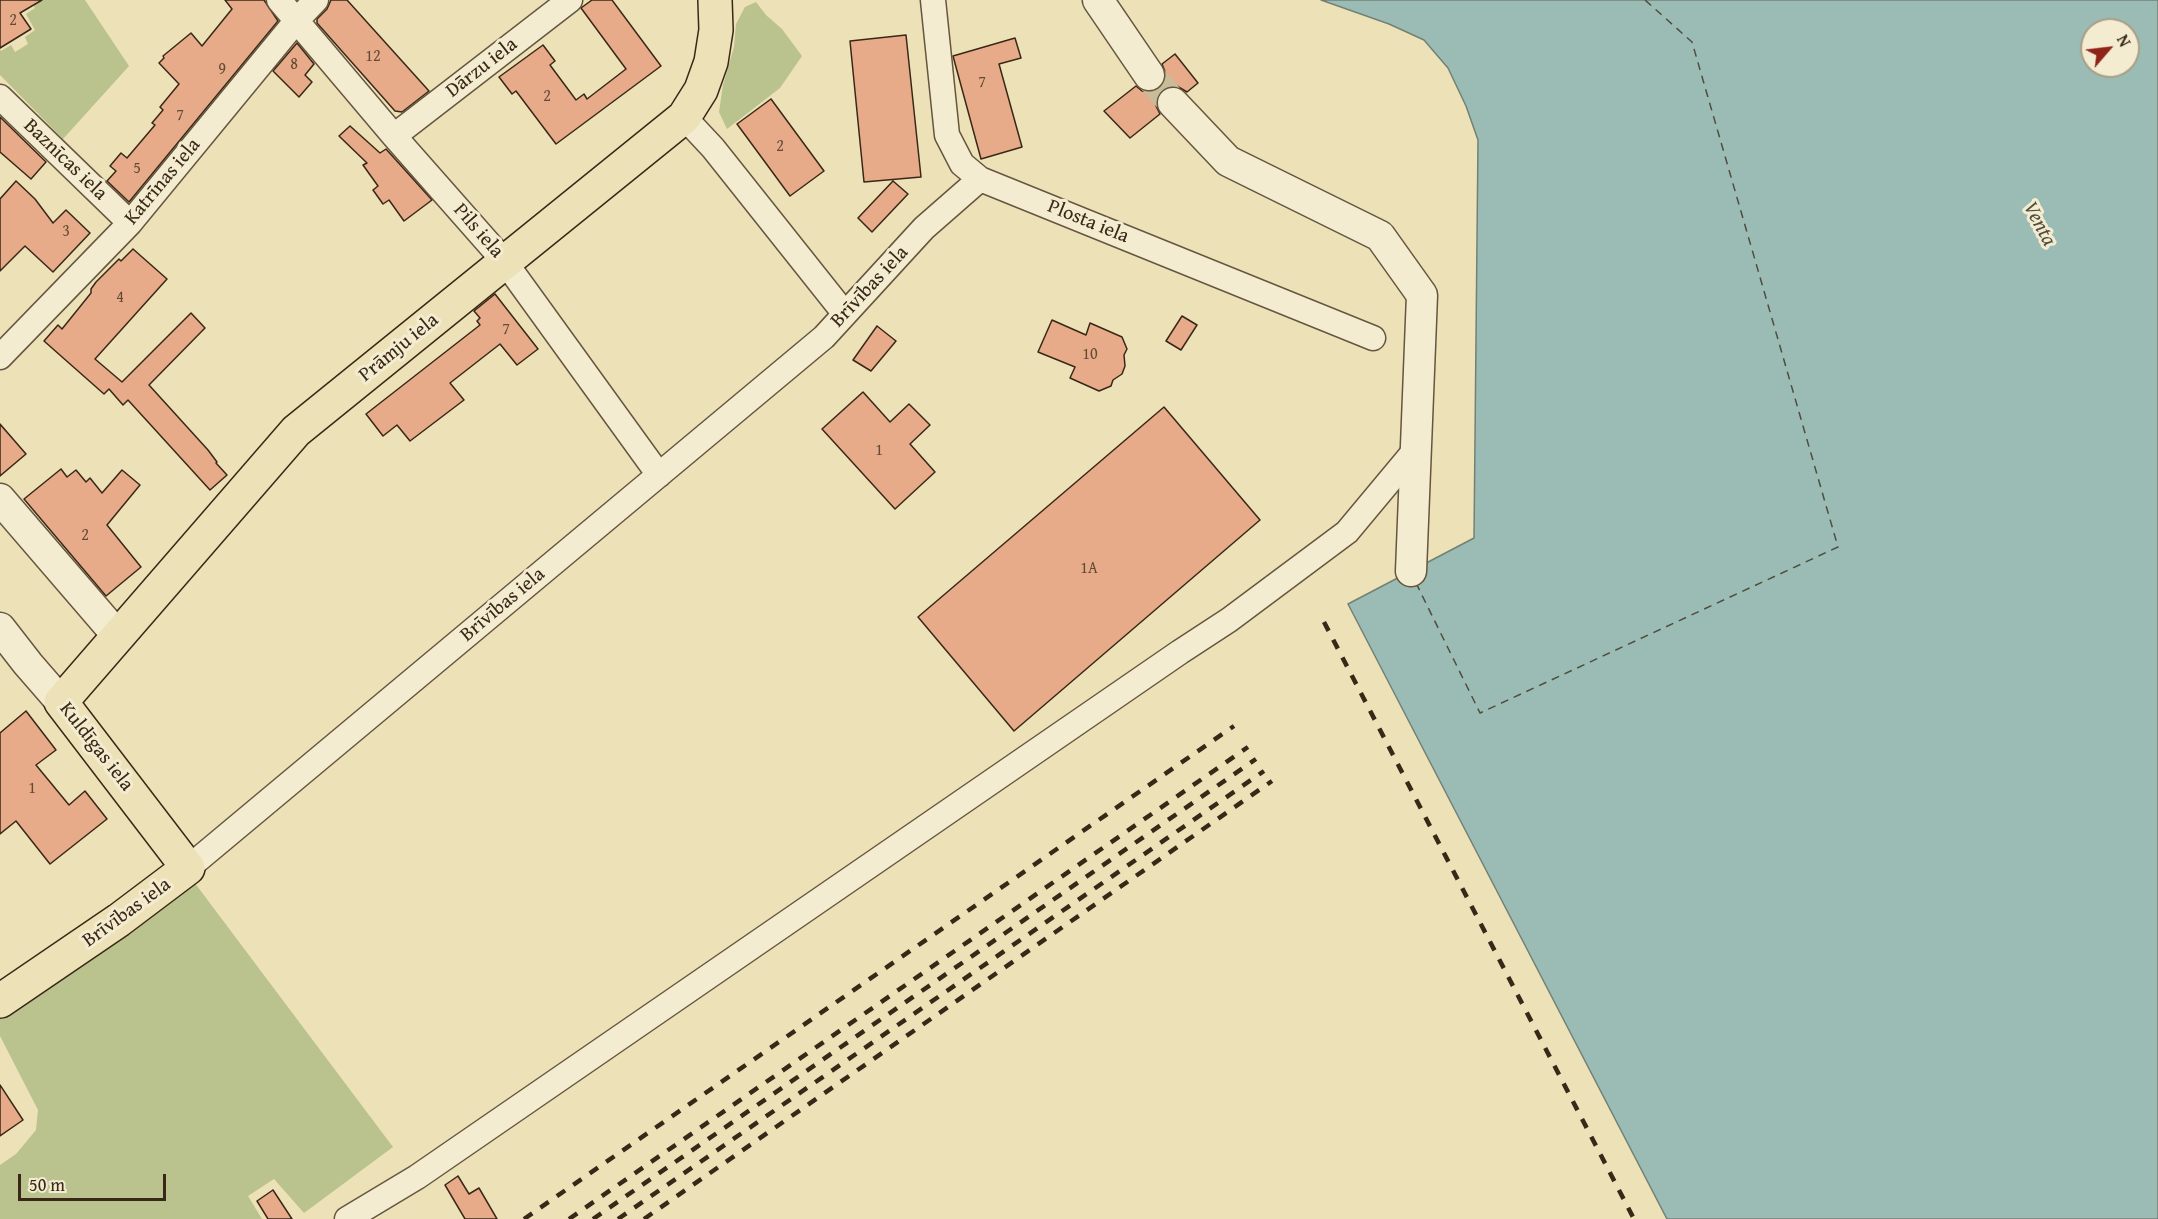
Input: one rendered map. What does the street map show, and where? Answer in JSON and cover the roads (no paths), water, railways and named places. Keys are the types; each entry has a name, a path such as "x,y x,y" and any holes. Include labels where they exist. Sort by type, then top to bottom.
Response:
{"main road":[{"name":"Prāmju iela","path":"61,702 296,431 684,117 701,90 711,62 716,30 715,0"},
{"name":"Kuldīgas iela","path":"61,702 189,868"},
{"name":"Brīvības iela","path":"0,1001 119,920 189,868"}],"street":[{"name":"Pils iela","path":"279,0 505,262 659,475"},
{"name":"Katrīnas iela","path":"0,357 130,223 316,0"},
{"name":"Dārzu iela","path":"394,136 570,0"},
{"name":"Plosta iela","path":"933,0 947,135 962,164 980,179 1373,338"},
{"path":"1098,0 1149,75"},
{"name":"Baznīcas iela","path":"0,98 130,223"},
{"path":"1173,104 1228,161 1380,236 1422,295 1411,571"},
{"path":"684,117 713,148 845,314"},
{"name":"Brīvības iela","path":"189,868 824,337 924,228 980,179"},
{"path":"347,1219 417,1177 1229,620 1347,532 1417,448"},
{"path":"0,499 117,635"},
{"name":"Kuldīgas iela","path":"0,628 61,702"}],"water":[{"name":"Venta","path":"1321,0 2158,0 2158,1219 1667,1219 1348,604 1474,538 1478,140 1466,106 1448,68 1424,40 1389,24"}],"tunnel":[{"path":"1149,75 1173,103"}],"railway":[{"path":"1324,622 1634,1219"},
{"path":"524,1219 1234,726"},
{"path":"569,1219 1248,747"},
{"path":"593,1219 1256,759"},
{"path":"618,1219 1264,771"},
{"path":"644,1219 1272,781"}]}
